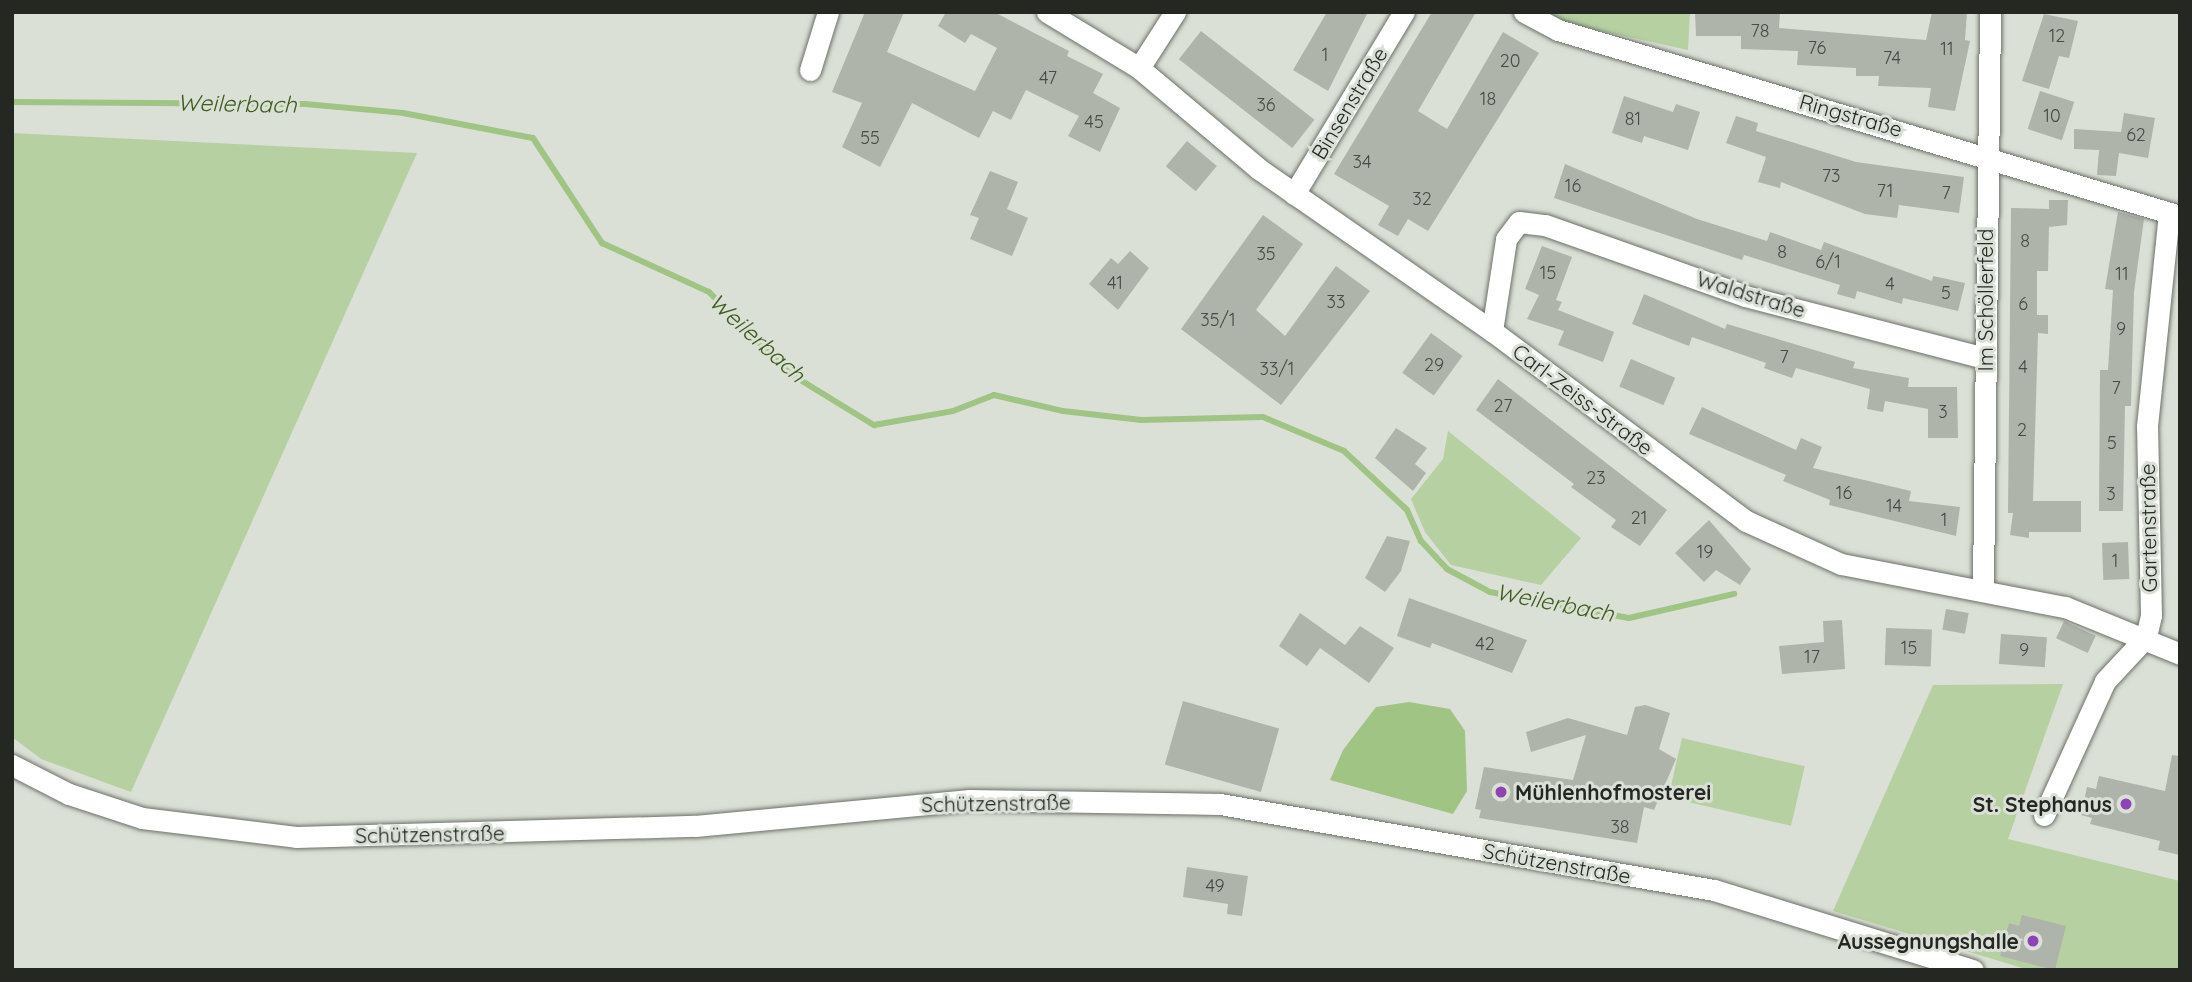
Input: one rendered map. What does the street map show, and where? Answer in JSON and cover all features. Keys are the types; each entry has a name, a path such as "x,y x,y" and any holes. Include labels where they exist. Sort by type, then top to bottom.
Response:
{"street":[{"path":"810,70 828,12"},
{"name":"Carl-Zeiss-Straße","path":"1047,12 1139,68 1294,194 1492,331 1746,522 1786,543 1841,564 1983,587 2065,607 2180,654"},
{"path":"1139,68 1175,12"},
{"name":"Binsenstraße","path":"1294,194 1404,12"},
{"name":"Ringstraße","path":"1524,12 1558,30 1986,154 2174,214"},
{"name":"Im Schöllerfeld","path":"1983,587 1986,154 1990,12"},
{"name":"Gartenstraße","path":"2146,638 2151,614 2147,426 2174,214"},
{"name":"Waldstraße","path":"1492,331 1506,239 1519,222 1545,225 1745,296 1985,358"},
{"path":"2045,815 2105,681 2146,638"},
{"name":"Schützenstraße","path":"12,765 69,794 142,818 296,837 695,826 970,800 1220,804 1714,890 1973,970"}],"shaded area":[{"path":"1542,12 1690,12 1688,50 1561,22"},
{"path":"12,133 417,153 131,792 41,759 12,737"},
{"path":"1448,431 1581,538 1541,585 1451,565 1425,532 1411,499 1443,459"},
{"path":"2063,684 2008,839 2180,881 2180,970 2029,970 1833,911 1933,685"},
{"path":"1409,702 1450,709 1465,731 1467,791 1453,814 1330,780 1343,750 1376,707"},
{"path":"1682,738 1805,766 1791,826 1668,797"}],"building":[{"path":"865,12 904,12 887,52 975,91 997,48 971,34 965,43 938,26 946,12 994,12 1069,51 1067,56 1103,74 1093,93 1120,108 1100,152 1068,136 1079,116 1026,90 1011,120 993,111 979,138 912,103 880,167 842,147 862,103 832,92"},
{"path":"1327,12 1368,12 1328,91 1293,70"},
{"path":"1432,12 1476,12 1418,111 1447,129 1503,32 1539,53 1428,231 1408,219 1398,236 1378,225 1389,206 1334,174"},
{"path":"1695,12 1780,12 1779,28 1926,40 1932,12 1967,12 1965,40 1970,41 1955,111 1928,107 1931,88 1878,86 1879,76 1856,76 1856,68 1797,65 1798,51 1741,49 1741,36 1696,36"},
{"path":"2044,14 2078,21 2069,58 2059,56 2049,89 2022,81"},
{"path":"1201,31 1314,120 1292,148 1179,59"},
{"path":"2040,91 2074,102 2062,140 2028,129"},
{"path":"1624,96 1673,112 1676,104 1700,112 1688,150 1644,136 1642,143 1612,133"},
{"path":"2124,113 2155,118 2148,158 2119,153 2116,176 2097,175 2099,150 2074,149 2074,129 2121,132"},
{"path":"1736,116 1758,123 1756,131 1856,162 1964,177 1959,213 1899,205 1897,218 1865,214 1781,182 1780,188 1758,182 1766,157 1726,143"},
{"path":"1187,141 1217,166 1196,191 1166,166"},
{"path":"1565,164 1697,219 1767,241 1770,232 1821,250 1824,242 1932,281 1933,276 1965,283 1958,311 1903,298 1902,304 1857,291 1855,299 1837,294 1840,285 1744,255 1742,260 1554,198"},
{"path":"990,171 1018,182 1007,209 1028,218 1012,256 970,239 979,218 970,215"},
{"path":"2049,200 2068,200 2067,225 2049,227 2048,271 2037,271 2037,315 2048,315 2048,334 2038,333 2033,501 2081,501 2081,532 2029,532 2029,538 2010,535 2013,513 2008,513 2011,208 2049,209"},
{"path":"2118,212 2144,219 2134,292 2131,406 2125,406 2123,511 2099,511 2100,370 2108,370 2113,290 2105,289"},
{"path":"1263,215 1303,244 1256,310 1285,336 1336,266 1370,291 1281,405 1181,329"},
{"path":"1542,246 1572,257 1556,300 1562,302 1558,310 1614,332 1603,362 1558,345 1564,331 1527,319 1539,295 1525,289"},
{"path":"1130,251 1149,268 1118,310 1089,284 1111,258 1118,264"},
{"path":"1644,294 1725,329 1727,324 1855,362 1853,368 1909,378 1908,387 1957,387 1958,438 1928,438 1928,409 1885,401 1883,412 1867,409 1870,389 1796,368 1792,378 1764,368 1766,363 1692,337 1689,346 1632,324"},
{"path":"1431,333 1463,356 1434,396 1402,373"},
{"path":"1631,359 1675,378 1663,405 1619,387"},
{"path":"1498,379 1667,510 1640,546 1611,527 1616,520 1571,487 1574,484 1476,410"},
{"path":"1702,407 1796,450 1801,438 1822,447 1813,468 1911,491 1909,501 1960,507 1956,536 1829,505 1830,500 1783,481 1786,475 1689,434"},
{"path":"1396,428 1427,448 1415,464 1426,473 1413,491 1375,458"},
{"path":"1709,520 1751,569 1740,585 1716,570 1704,582 1675,553"},
{"path":"1387,536 1410,541 1401,571 1385,592 1365,578"},
{"path":"2128,542 2129,579 2103,580 2102,543"},
{"path":"1409,598 1527,640 1512,673 1432,643 1430,648 1397,636"},
{"path":"1946,609 1969,613 1965,634 1942,630"},
{"path":"1300,613 1345,645 1360,626 1394,648 1369,683 1320,648 1307,666 1279,646"},
{"path":"1842,620 1845,669 1782,674 1779,646 1824,642 1823,621"},
{"path":"2064,621 2096,636 2088,653 2056,638"},
{"path":"1886,628 1932,630 1931,667 1885,665"},
{"path":"2001,634 2047,637 2045,667 1999,664"},
{"path":"1183,701 1279,729 1261,792 1165,764"},
{"path":"1645,705 1670,713 1659,749 1676,759 1654,810 1644,807 1637,843 1479,818 1481,810 1475,809 1484,767 1573,780 1586,735 1531,752 1526,732 1568,718 1627,735 1635,707"},
{"name":"St. Stephanus","path":"2172,755 2180,756 2180,855 2158,850 2160,841 2090,824 2092,818 2081,815 2087,787 2096,789 2099,776 2165,791"},
{"path":"1187,867 1248,876 1242,916 1227,914 1228,904 1183,897"},
{"name":"Aussegnungshalle","path":"2022,915 2066,926 2055,970 2000,956 2009,923 2019,926"}],"waterway":[{"name":"Weilerbach","path":"12,102 305,104 403,113 533,138 602,243 709,292 789,373 874,425 953,411 994,395 1063,411 1141,420 1263,417 1344,451 1407,510 1421,541 1447,569 1490,592 1629,618 1734,594"}],"place":[{"name":"Mühlenhofmosterei","path":"1501,792"},
{"name":"St. Stephanus","path":"2126,804"},
{"name":"Aussegnungshalle","path":"2033,941"}]}
